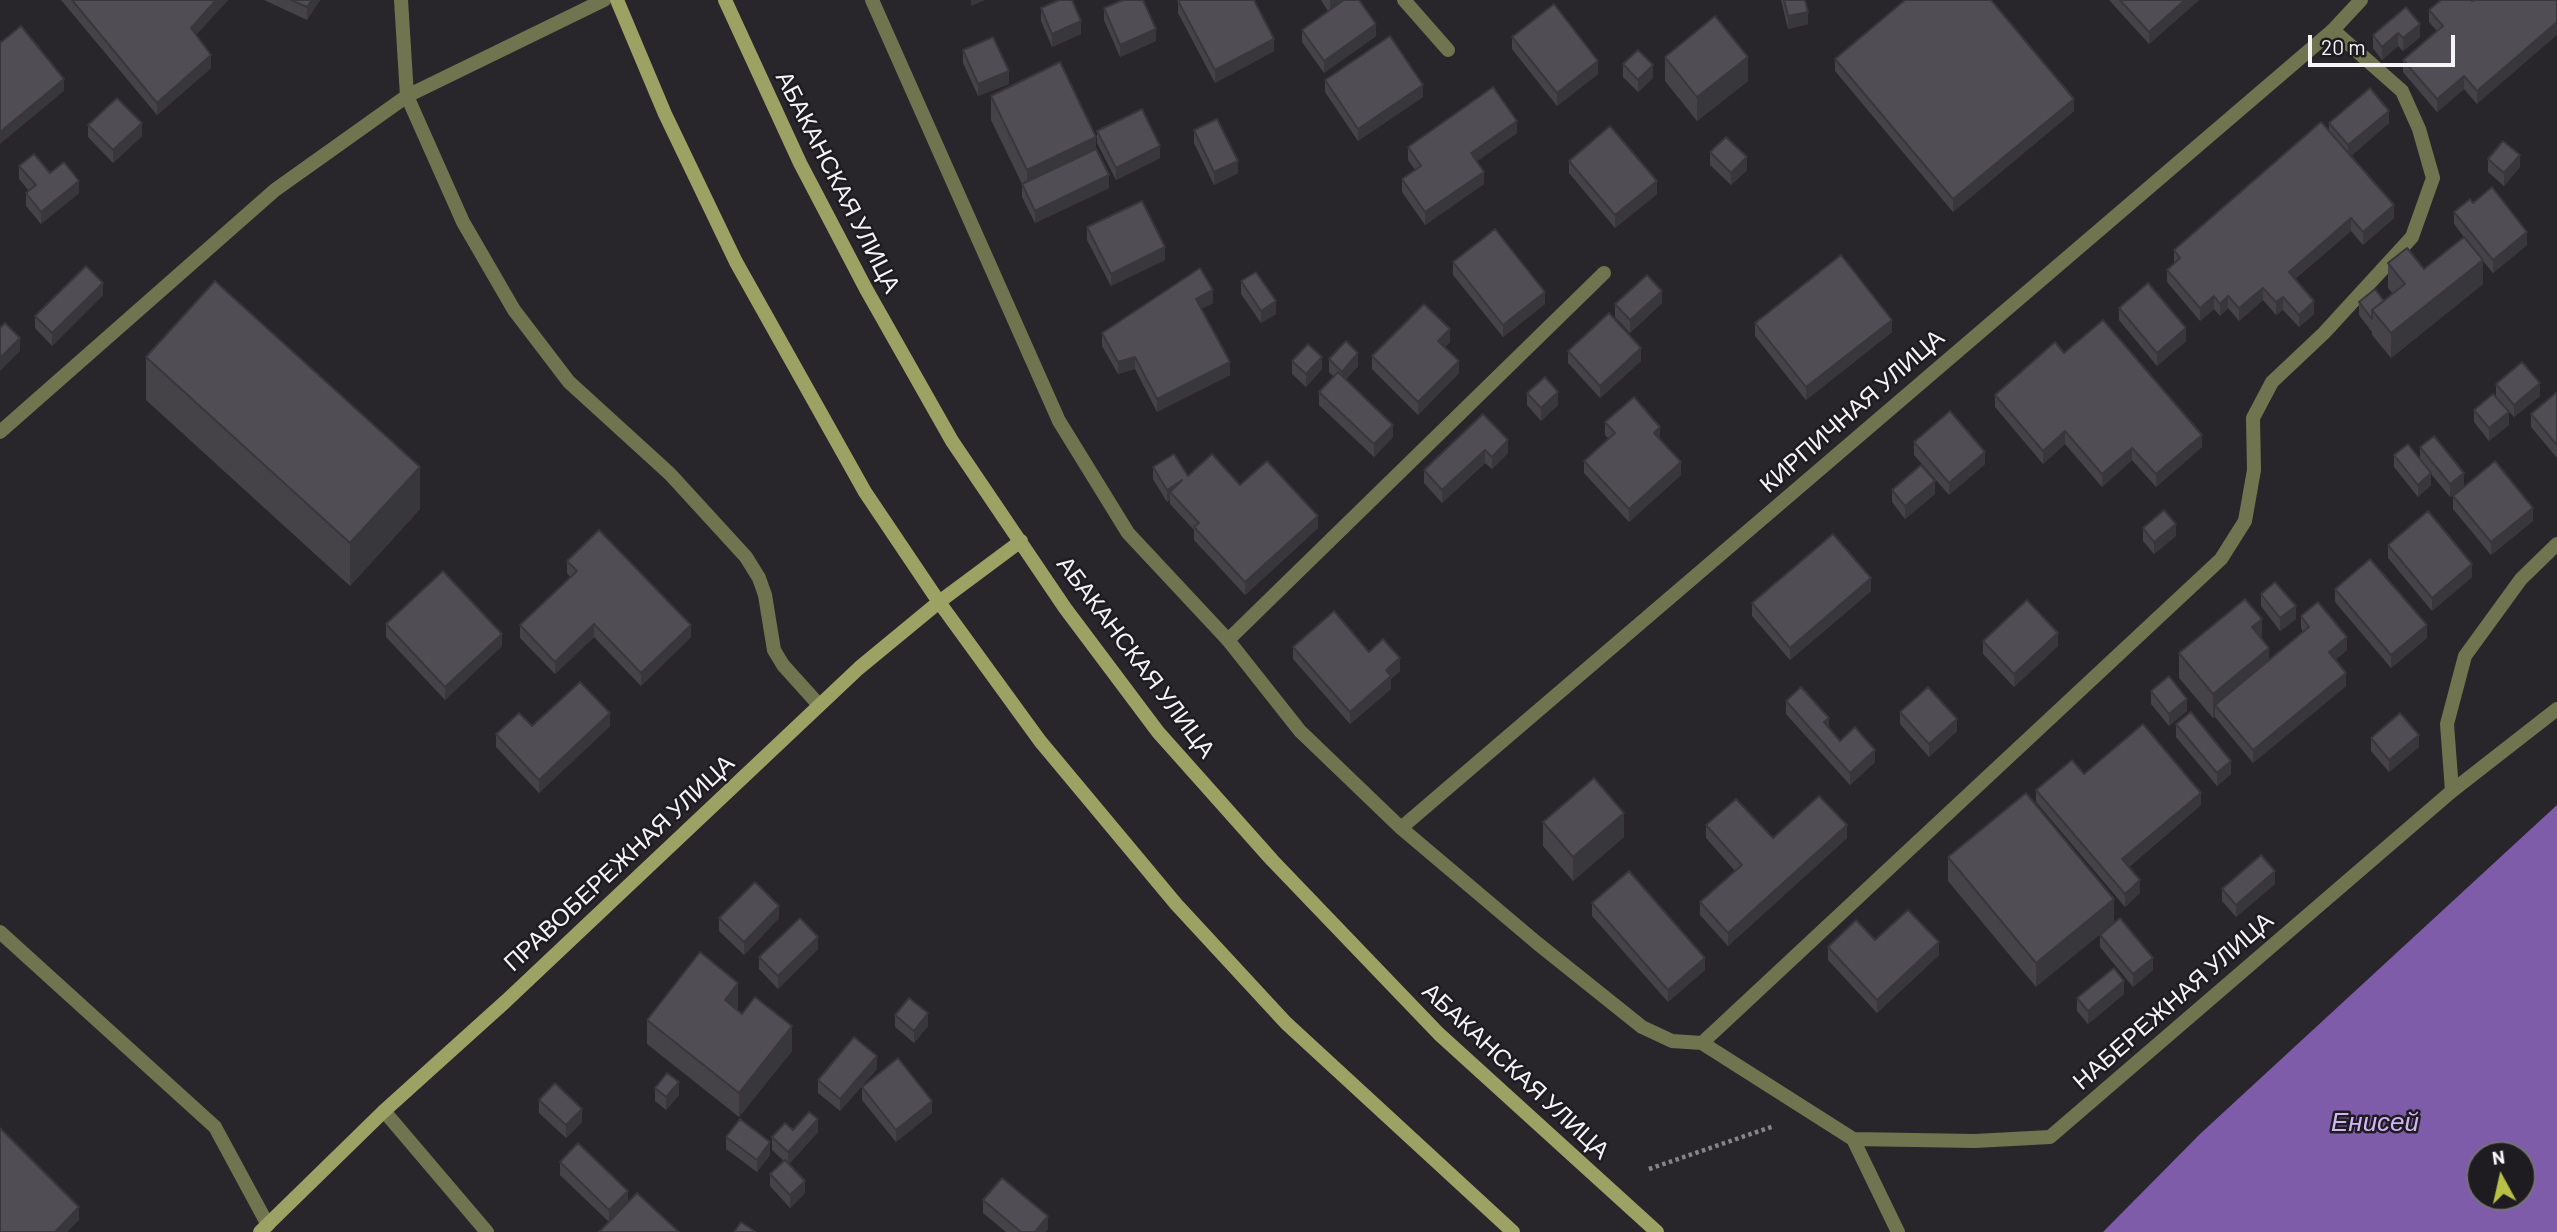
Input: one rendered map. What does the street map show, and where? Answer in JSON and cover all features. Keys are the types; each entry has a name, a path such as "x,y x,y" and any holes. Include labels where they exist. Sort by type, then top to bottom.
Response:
{"main road":[{"path":"617,0 665,114 736,262 865,492 939,602 1040,741 1176,904 1286,1023 1513,1232"},
{"name":"АБАКАНСКАЯ УЛИЦА","path":"725,0 800,163 866,289 952,441 1065,608 1158,732 1272,860 1439,1034 1657,1232"},
{"name":"ПРАВОБЕРЕЖНАЯ УЛИЦА","path":"264,1228 384,1111 506,1001 859,668 939,602 1021,541"}],"street":[{"path":"401,0 407,96 463,222 514,310 569,382 670,474 746,556 765,595 774,649 783,665 819,705"},
{"path":"0,432 275,190 407,96 604,0"},
{"path":"872,0 1059,421 1128,533 1228,640 1300,732 1401,828 1537,943 1642,1027 1672,1041 1702,1043 1853,1139 1898,1232"},
{"path":"1404,0 1448,50"},
{"name":"КИРПИЧНАЯ УЛИЦА","path":"1401,828 2333,30 2361,0"},
{"path":"1702,1043 2221,559 2245,521 2254,470 2253,418 2272,382 2324,333 2413,237 2433,178 2419,129 2402,91 2333,30"},
{"path":"1228,640 1604,273"},
{"path":"2452,791 2447,724 2465,656 2521,579 2557,544"},
{"name":"НАБЕРЕЖНАЯ УЛИЦА","path":"1853,1139 1975,1141 2050,1137 2452,791 2557,709"},
{"path":"0,932 215,1127 264,1228"},
{"path":"384,1111 487,1232"}],"path":[{"path":"1649,1169 1781,1124"}],"water":[{"name":"Енисей","path":"2557,805 2557,1232 2103,1232 2200,1134"}],"building":[{"path":"72,0 216,0 191,28 211,55 157,103"},
{"path":"291,0 312,0 307,7"},
{"path":"1059,0 1072,0 1081,21 1052,34 1041,8"},
{"path":"1123,0 1143,0 1156,29 1120,45 1104,8"},
{"path":"1254,0 1274,39 1215,70 1178,1"},
{"path":"1344,0 1359,0 1376,24 1324,61 1302,30"},
{"path":"1784,0 1805,0 1808,12 1788,16"},
{"path":"1905,0 1991,0 2074,99 1953,199 1835,59"},
{"path":"2120,0 2185,0 2149,32"},
{"path":"2441,0 2557,0 2557,22 2477,91 2464,76 2437,99 2403,60 2443,26 2429,10"},
{"path":"1554,4 1598,61 1557,93 1512,37"},
{"path":"2406,7 2420,24 2403,38 2398,33 2382,47 2373,35"},
{"path":"1715,16 1748,57 1697,97 1665,57"},
{"path":"21,26 64,79 0,132 0,43"},
{"path":"1390,36 1423,85 1358,129 1325,80"},
{"path":"993,37 1009,71 978,84 963,50"},
{"path":"1638,50 1653,65 1638,80 1623,64"},
{"path":"1060,62 1096,137 1027,170 991,96"},
{"path":"1493,87 1517,121 1471,153 1484,172 1425,212 1402,179 1421,166 1408,147"},
{"path":"2370,88 2389,111 2348,145 2329,123"},
{"path":"117,98 142,123 113,150 88,125"},
{"path":"1142,109 1160,146 1116,168 1097,131"},
{"path":"1217,119 1238,161 1214,172 1194,130"},
{"path":"2321,122 2394,205 2363,232 2351,218 2289,272 2314,301 2299,315 2283,297 2276,302 2263,288 2239,308 2228,296 2220,304 2214,296 2200,308 2167,270 2180,258 2174,250"},
{"path":"1610,126 1657,181 1615,215 1569,161"},
{"path":"1726,137 1747,157 1731,173 1710,152"},
{"path":"2503,141 2520,155 2504,173 2488,159"},
{"path":"1096,149 1109,175 1035,211 1022,184"},
{"path":"34,154 50,173 64,162 79,181 41,212 26,193 36,185 19,166"},
{"path":"2492,187 2527,232 2493,260 2454,212 2470,199 2473,203"},
{"path":"1142,201 1165,247 1111,274 1087,227"},
{"path":"1495,229 1545,292 1503,325 1453,262"},
{"path":"2464,237 2483,260 2391,333 2372,310 2405,284 2388,263 2407,248 2424,269"},
{"path":"1841,255 1892,320 1806,387 1755,323"},
{"path":"86,266 103,283 52,333 35,316"},
{"path":"1200,268 1213,290 1196,299 1230,362 1157,399 1135,357 1118,362 1102,333"},
{"path":"1256,272 1276,301 1261,311 1241,281"},
{"path":"1647,275 1662,291 1630,320 1615,304"},
{"path":"215,281 420,467 350,543 146,357"},
{"path":"2148,283 2186,328 2157,353 2119,308"},
{"path":"2375,289 2384,301 2372,310 2372,319 2359,302"},
{"path":"1424,304 1450,329 1438,341 1459,361 1418,402 1372,356"},
{"path":"1609,313 1641,348 1600,386 1568,351"},
{"path":"2103,320 2202,435 2156,474 2132,448 2102,474 2065,431 2043,451 1995,395 2055,342 2064,353"},
{"path":"5,323 20,338 0,358 0,328"},
{"path":"1346,341 1358,353 1342,372 1329,359"},
{"path":"1308,344 1322,357 1306,374 1292,361"},
{"path":"2522,362 2540,383 2514,405 2496,384"},
{"path":"1338,372 1393,425 1374,444 1319,392"},
{"path":"1545,377 1558,392 1541,408 1527,393"},
{"path":"2557,392 2557,445 2531,414"},
{"path":"2493,394 2509,412 2489,428 2474,410"},
{"path":"1634,397 1660,427 1654,433 1681,462 1629,509 1584,461 1615,433 1605,422"},
{"path":"1950,411 1985,452 1949,483 1914,442"},
{"path":"1483,414 1508,440 1492,457 1485,450 1442,490 1424,470"},
{"path":"2434,436 2464,473 2450,484 2420,447"},
{"path":"2408,444 2431,473 2418,485 2394,455"},
{"path":"1174,454 1188,476 1212,454 1240,485 1267,461 1318,516 1245,582 1194,527 1199,523 1170,492 1182,480 1167,490 1153,467"},
{"path":"2495,461 2533,508 2491,542 2453,496"},
{"path":"1921,465 1935,481 1905,506 1892,490"},
{"path":"2164,510 2176,524 2154,542 2143,528"},
{"path":"2428,511 2472,564 2432,598 2388,545"},
{"path":"599,530 691,625 641,673 594,624 555,662 520,625 577,571 567,561"},
{"path":"1833,534 1871,578 1790,648 1752,603"},
{"path":"2370,559 2427,625 2391,655 2335,589"},
{"path":"443,571 502,634 445,687 386,624"},
{"path":"2275,582 2296,606 2280,618 2261,594"},
{"path":"2245,599 2262,619 2252,627 2269,648 2213,694 2179,653"},
{"path":"2027,600 2058,633 2014,674 1983,641"},
{"path":"2318,602 2347,637 2329,652 2346,673 2253,750 2215,705 2309,627 2301,616"},
{"path":"1334,611 1369,652 1383,639 1400,658 1386,670 1391,676 1350,712 1293,647"},
{"path":"2169,676 2187,699 2169,714 2151,691"},
{"path":"580,682 610,713 539,780 496,734 519,713 532,726"},
{"path":"1801,687 1829,718 1824,722 1840,741 1855,727 1875,750 1850,773 1786,701"},
{"path":"1928,687 1957,719 1929,744 1900,712"},
{"path":"2191,712 2231,761 2217,773 2176,724"},
{"path":"2400,713 2419,735 2389,760 2371,738"},
{"path":"2143,724 2201,793 2122,859 2140,880 2125,894 2036,790 2072,760 2084,774"},
{"path":"1594,778 1624,813 1573,857 1543,822"},
{"path":"2026,793 2114,899 2036,963 1948,857"},
{"path":"1819,796 1847,825 1728,933 1700,902 1742,865 1706,825 1736,799 1773,838"},
{"path":"2261,855 2275,871 2236,905 2222,889"},
{"path":"1629,871 1705,958 1668,990 1592,903"},
{"path":"755,882 779,906 744,942 719,918"},
{"path":"1908,910 1939,942 1877,1000 1828,947 1856,920 1875,940"},
{"path":"800,918 818,937 778,976 759,957"},
{"path":"2120,918 2153,958 2133,974 2100,935"},
{"path":"700,952 738,983 725,1000 742,1014 755,997 792,1026 739,1093 647,1020"},
{"path":"2114,968 2124,981 2088,1011 2077,998"},
{"path":"909,998 928,1013 914,1031 895,1015"},
{"path":"854,1037 877,1056 840,1099 818,1080"},
{"path":"898,1058 932,1101 896,1130 862,1087"},
{"path":"667,1073 679,1082 666,1097 655,1088"},
{"path":"555,1083 582,1109 566,1125 539,1100"},
{"path":"809,1112 818,1119 788,1152 772,1137 785,1123 793,1130"},
{"path":"740,1119 770,1142 757,1160 726,1137"},
{"path":"0,1128 79,1207 55,1232 0,1232"},
{"path":"578,1143 628,1191 609,1210 560,1162"},
{"path":"785,1160 805,1181 790,1195 770,1174"},
{"path":"1002,1178 1048,1216 1035,1232 1021,1232 983,1200"},
{"path":"637,1193 679,1232 599,1232"},
{"path":"741,1222 756,1232 734,1232"}]}
